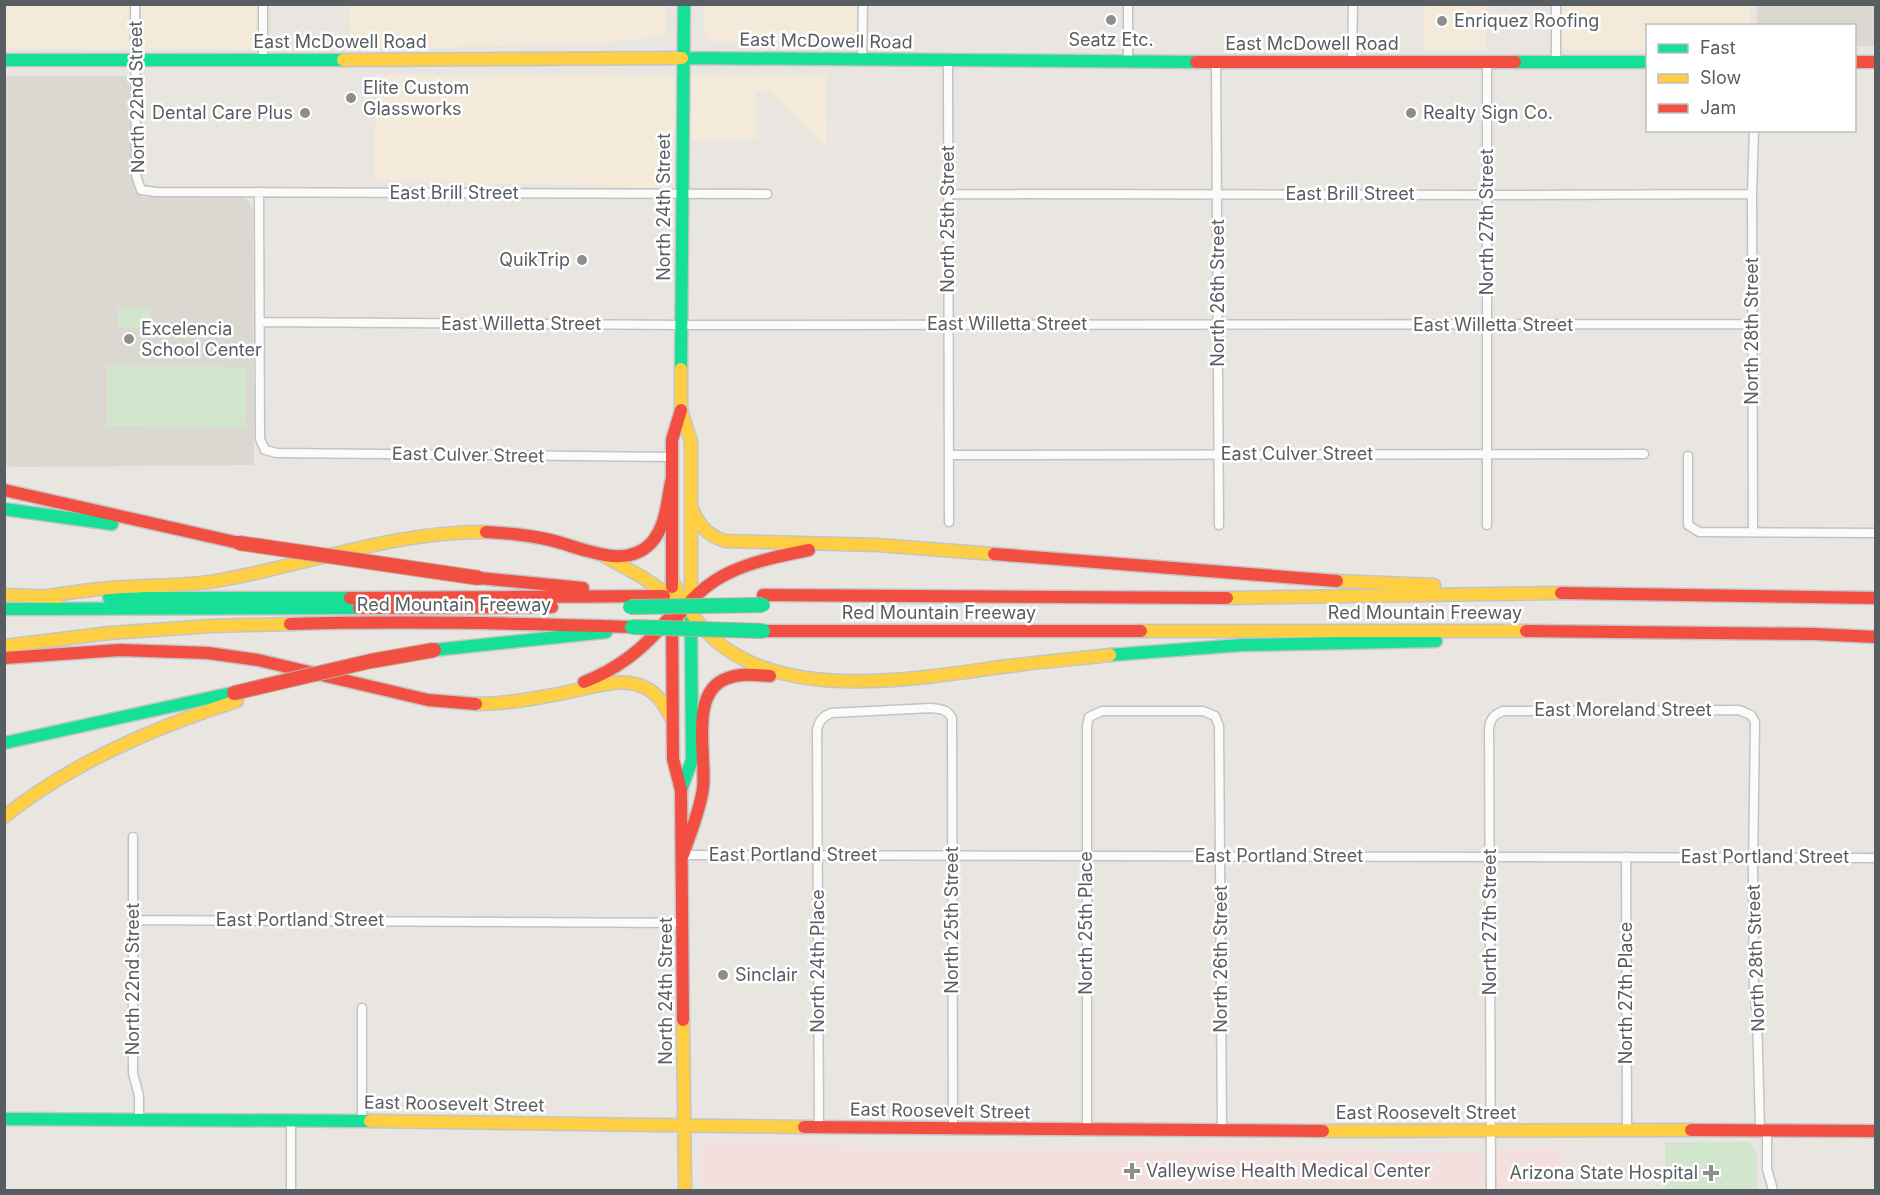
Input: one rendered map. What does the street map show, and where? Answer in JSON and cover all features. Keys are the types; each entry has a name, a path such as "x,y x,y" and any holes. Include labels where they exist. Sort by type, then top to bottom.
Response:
{"main road":[{"name":"North 24th Street","path":"681,790 692,760 680,607 672,580 671,457 672,440 681,410 684,4"},
{"name":"East McDowell Road","path":"4,60 684,58 1128,62 1646,62"},
{"path":"1856,62 1875,62"},
{"name":"North 24th Street","path":"681,410 691,442 691,581 680,607 672,719 673,759 681,790 683,855 685,1191"},
{"path":"48,596 110,588 167,586 214,581 406,537 427,535 503,533 548,539 598,552 635,554 649,546 663,524 671,482"},
{"path":"4,490 239,543"},
{"path":"691,506 705,533 725,542 904,547 1345,582 1444,585 1536,593"},
{"path":"4,509 51,514 154,532 479,578 570,587 630,598"},
{"path":"547,695 595,678 621,665 653,638 680,607 704,586 736,568 772,557 839,545"},
{"path":"598,552 642,577 736,656 770,669 828,681"},
{"name":"Red Mountain Freeway","path":"4,595 110,598 422,596 630,598 680,607 831,594 894,597 1183,599 1536,593 1875,598"},
{"path":"4,609 630,598 763,600"},
{"path":"4,616 212,616 380,622"},
{"name":"Red Mountain Freeway","path":"4,646 121,632 211,626 380,622 534,623 763,631 1513,631 1814,634 1875,637"},
{"path":"4,743 374,668 434,650 477,644 576,637 632,627"},
{"path":"683,855 703,789 704,705 709,693 723,679 741,674 876,683 1096,657 1236,644 1490,639 1513,631"},
{"path":"4,658 110,651 209,653 264,661 426,700 454,704 503,703 612,683 631,682 654,692 667,707 672,719"},
{"path":"4,817 43,786 103,755 236,697"},
{"name":"East Roosevelt Street","path":"4,1119 1222,1131 1491,1132 1763,1129 1875,1131"}],"street":[{"name":"North 22nd Street","path":"135,4 136,176 141,190"},
{"path":"263,4 263,61"},
{"path":"862,4 862,60"},
{"path":"1128,4 1128,62"},
{"path":"1352,62 1353,4"},
{"path":"1556,4 1556,63"},
{"name":"North 25th Street","path":"948,61 950,522"},
{"name":"North 26th Street","path":"1216,62 1219,525"},
{"name":"North 27th Street","path":"1487,63 1487,525"},
{"name":"North 28th Street","path":"1753,532 1754,132"},
{"name":"East Brill Street","path":"141,190 156,192 767,194"},
{"path":"259,192 260,322"},
{"name":"East Brill Street","path":"948,194 1752,194"},
{"name":"East Willetta Street","path":"260,322 682,325 1753,324"},
{"name":"East Culver Street","path":"260,322 260,439 265,450 277,453 671,457"},
{"name":"East Culver Street","path":"950,455 1644,454"},
{"path":"1688,456 1688,525 1699,532 1875,533"},
{"name":"North 24th Place","path":"819,1128 817,730 819,722 831,713 931,708 944,709 949,712"},
{"name":"East Moreland Street","path":"1495,715 1511,710 1739,710 1751,715"},
{"name":"North 25th Place","path":"1087,1130 1086,856 1087,726 1089,717 1102,711 1203,711 1215,716"},
{"name":"North 25th Street","path":"949,712 952,718 953,1129"},
{"name":"North 27th Street","path":"1491,1191 1489,729 1490,721 1495,715"},
{"name":"North 28th Street","path":"1751,715 1755,722 1754,992 1763,1129 1767,1168 1773,1191"},
{"name":"North 26th Street","path":"1215,716 1219,726 1222,1131"},
{"name":"North 22nd Street","path":"133,837 133,1073 139,1096 139,1121"},
{"name":"East Portland Street","path":"683,855 1875,858"},
{"name":"North 27th Place","path":"1626,857 1627,1129"},
{"name":"East Portland Street","path":"133,920 684,923"},
{"path":"362,1008 362,1121"},
{"path":"291,1121 291,1191"}],"shaded area":[{"path":"269,4 269,43 277,50 5,47 5,5"},
{"path":"349,5 666,5 666,28 665,35 659,38 622,40 604,44 350,49"},
{"path":"704,5 856,5 856,38 847,43 714,42 707,39 705,35"},
{"path":"1424,5 1486,5 1486,50 1424,50"},
{"path":"1561,5 1750,5 1749,24 1646,24 1646,50 1566,50 1561,44"},
{"path":"1757,5 1875,5 1875,46 1856,46 1856,24 1757,24"},
{"path":"376,75 826,75 827,147 769,92 756,92 757,139 667,140 667,188 374,180"},
{"name":"Excelencia School Center","path":"4,76 132,76 135,192 143,197 243,197 250,202 253,213 254,465 15,467 5,465"},
{"name":"Valleywise Health Medical Center","path":"711,1140 794,1141 875,1149 1338,1148 1393,1152 1479,1152 1563,1146 1564,1190 700,1190 700,1147 704,1142"}],"green space":[{"path":"118,307 151,307 151,328 118,328"},
{"path":"107,366 246,367 245,427 107,426"},
{"name":"Arizona State Hospital","path":"1665,1142 1749,1142 1757,1155 1757,1190 1665,1190"}],"traffic: fast":[{"path":"681,369 684,4"},
{"path":"682,58 1196,62"},
{"path":"4,60 343,60"},
{"path":"1515,62 1646,62"},
{"path":"4,509 112,524"},
{"path":"109,598 350,598"},
{"path":"630,607 763,605"},
{"path":"4,609 359,608"},
{"path":"681,790 692,760 691,620"},
{"path":"632,627 763,631"},
{"path":"434,650 606,632"},
{"path":"1110,655 1242,645 1436,641"},
{"path":"4,743 232,693"},
{"path":"4,1119 370,1121"}],"traffic: slow":[{"path":"343,60 682,58"},
{"path":"681,369 681,410 691,442 691,602"},
{"path":"691,506 704,528 713,536 725,541 878,545 994,554"},
{"path":"48,596 106,588 209,582 419,537 486,532"},
{"path":"606,557 673,598"},
{"path":"672,580 698,622 725,648 765,668 797,677 831,681 902,679 1110,655"},
{"path":"1337,581 1434,585"},
{"path":"1227,598 1561,593"},
{"path":"4,595 58,597"},
{"path":"4,646 110,633 211,626 290,624"},
{"path":"1141,631 1526,631"},
{"path":"476,704 522,700 605,684 623,683 647,688 660,699 672,719"},
{"path":"4,817 57,780 115,748 175,722 237,701"},
{"path":"683,1020 685,1190"},
{"path":"370,1121 804,1127"},
{"path":"1323,1131 1691,1130"}],"traffic: jam":[{"path":"1196,62 1515,62"},
{"path":"1856,62 1876,62"},
{"path":"672,587 672,440 681,410"},
{"path":"486,532 546,539 600,554 628,555 640,551 656,537 665,514 671,482"},
{"path":"4,490 239,543"},
{"path":"239,543 479,578"},
{"path":"672,625 699,592 731,572 767,559 809,550"},
{"path":"994,554 1337,581"},
{"path":"479,578 583,588"},
{"path":"1561,593 1876,598"},
{"path":"763,595 1227,598"},
{"path":"350,598 664,596"},
{"path":"359,608 552,607"},
{"path":"584,682 630,657 667,620"},
{"path":"672,620 673,759 681,790 683,1020"},
{"path":"290,624 461,623 632,627"},
{"path":"763,631 1141,631"},
{"path":"1526,631 1814,634 1876,637"},
{"path":"4,658 120,650 208,653 258,660 428,700 476,704"},
{"path":"234,693 371,661 434,650"},
{"path":"683,855 702,797 704,775 702,726 708,696 716,685 733,676 770,676"},
{"path":"804,1127 1323,1131"},
{"path":"1691,1130 1876,1131"}],"place":[{"name":"Seatz Etc.","path":"1111,20"},
{"name":"Enriquez Roofing","path":"1442,21"},
{"name":"Elite Custom Glassworks","path":"351,98"},
{"name":"Dental Care Plus","path":"305,113"},
{"name":"Realty Sign Co.","path":"1411,113"},
{"name":"QuikTrip","path":"582,260"},
{"name":"Excelencia School Center","path":"129,339"},
{"name":"Sinclair","path":"723,975"},
{"name":"Valleywise Health Medical Center","path":"1132,1171"},
{"name":"Arizona State Hospital","path":"1711,1173"}]}
